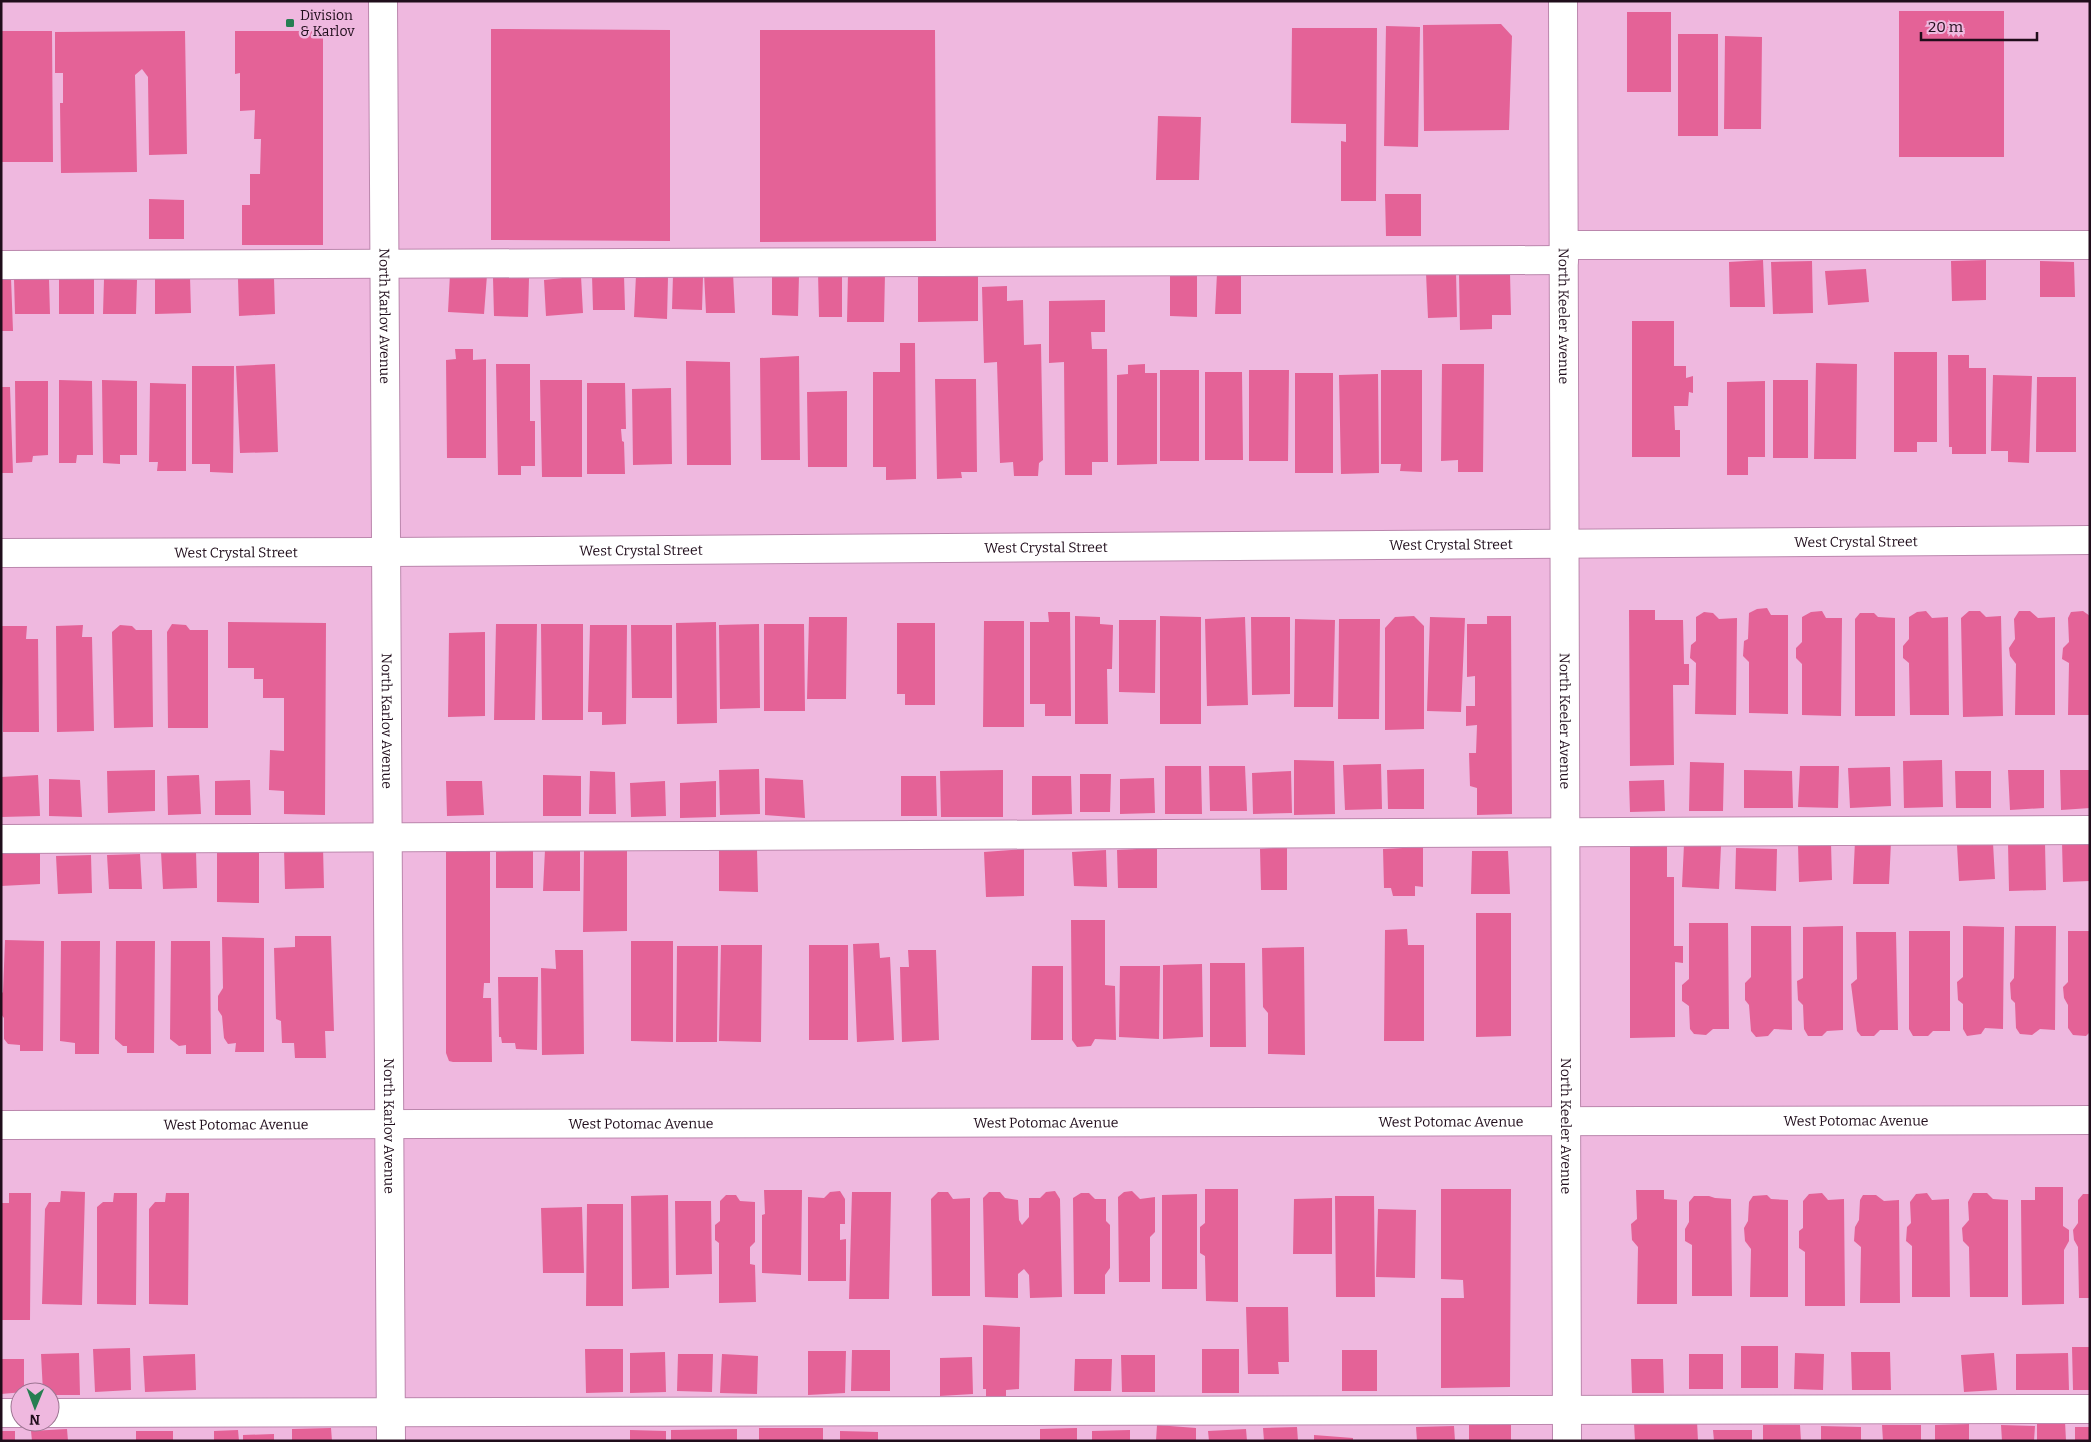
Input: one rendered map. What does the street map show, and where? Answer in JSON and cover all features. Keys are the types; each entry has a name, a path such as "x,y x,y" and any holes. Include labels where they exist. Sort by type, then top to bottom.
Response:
{"street":[{"name":"North Karlov Avenue","path":"383,1 391,1441"},
{"name":"North Keeler Avenue","path":"1563,1 1567,1441"},
{"path":"1,265 384,264 1564,253 2090,245"},
{"name":"West Crystal Street","path":"1,553 2090,540"},
{"path":"1,839 2090,830"},
{"name":"West Potomac Avenue","path":"1,1125 2090,1120"},
{"path":"60,1413 2090,1409"}],"building":[{"path":"1899,11 2004,11 2004,157 1899,157"},
{"path":"1627,12 1671,12 1671,92 1627,92"},
{"path":"1501,24 1512,36 1509,130 1424,131 1423,25"},
{"path":"1386,26 1420,27 1418,147 1384,146"},
{"path":"1292,28 1377,28 1376,201 1341,201 1341,141 1346,142 1346,124 1291,123"},
{"path":"491,29 670,30 670,241 491,240"},
{"path":"760,30 935,30 936,241 760,242"},
{"path":"1,31 52,31 53,162 1,162"},
{"path":"185,31 187,154 149,155 148,77 142,69 135,75 137,172 61,173 60,103 63,103 63,73 55,73 55,32"},
{"path":"235,31 323,31 323,245 242,245 242,205 250,205 250,174 260,174 261,139 254,139 255,110 240,111 240,73 235,74"},
{"path":"1678,34 1718,34 1718,136 1678,136"},
{"path":"1725,36 1762,37 1761,129 1724,129"},
{"path":"1158,116 1201,117 1199,180 1156,180"},
{"path":"1385,194 1421,194 1421,236 1386,236"},
{"path":"149,199 184,200 184,239 149,239"},
{"path":"1763,260 1765,307 1730,307 1729,262"},
{"path":"1986,260 1986,300 1952,301 1951,261"},
{"path":"1812,261 1813,313 1773,314 1771,262"},
{"path":"2040,261 2074,262 2075,297 2040,297"},
{"path":"1866,269 1869,302 1828,305 1825,271"},
{"path":"818,272 842,272 842,317 819,317"},
{"path":"1241,272 1241,314 1215,314 1217,273"},
{"path":"1456,272 1457,317 1428,318 1426,273"},
{"path":"704,273 733,273 735,313 706,313"},
{"path":"848,273 885,273 884,322 847,322"},
{"path":"1510,273 1511,315 1492,315 1492,329 1460,330 1459,274"},
{"path":"450,274 487,275 484,314 448,312"},
{"path":"1170,274 1197,275 1197,317 1170,316"},
{"path":"592,275 624,275 625,310 593,310"},
{"path":"636,275 668,277 667,319 634,317"},
{"path":"673,275 703,276 702,310 672,309"},
{"path":"772,275 799,275 798,316 772,315"},
{"path":"581,276 583,313 546,316 544,280"},
{"path":"978,276 978,321 918,322 918,277"},
{"path":"190,277 191,313 155,314 155,278"},
{"path":"1,278 11,278 13,331 1,331"},
{"path":"59,278 94,278 94,314 59,314"},
{"path":"274,278 275,314 239,316 238,279"},
{"path":"493,278 529,278 528,317 494,316"},
{"path":"14,279 49,279 50,314 15,314"},
{"path":"104,279 137,280 136,314 103,314"},
{"path":"1007,286 1007,301 1023,300 1024,345 1041,344 1043,460 1039,463 1038,476 1014,476 1013,462 1000,463 997,362 984,363 982,287"},
{"path":"1105,300 1105,332 1091,332 1092,349 1107,349 1108,462 1092,462 1092,475 1065,475 1064,362 1049,363 1049,301"},
{"path":"1632,321 1674,321 1674,366 1686,366 1686,378 1693,376 1693,393 1689,392 1688,406 1674,406 1675,430 1680,430 1680,457 1632,457"},
{"path":"900,343 915,343 916,479 886,480 886,467 873,467 873,372 900,372"},
{"path":"455,349 473,349 473,360 486,359 486,458 447,458 446,360 456,359"},
{"path":"1894,352 1937,352 1937,442 1917,442 1917,452 1894,452"},
{"path":"1948,355 1969,355 1969,368 1986,368 1986,454 1952,454 1952,447 1949,447"},
{"path":"799,356 800,460 761,460 760,358"},
{"path":"686,361 730,362 731,465 687,465"},
{"path":"1816,363 1857,364 1856,459 1814,459"},
{"path":"275,364 278,452 240,453 236,366"},
{"path":"496,364 530,364 530,421 535,421 535,466 521,466 521,475 498,475"},
{"path":"1145,364 1145,373 1157,373 1157,464 1117,465 1117,375 1128,374 1128,365"},
{"path":"1442,364 1484,364 1483,472 1458,472 1458,460 1441,461"},
{"path":"192,366 234,366 233,473 210,472 210,464 192,464"},
{"path":"1160,370 1199,370 1199,461 1160,461"},
{"path":"1249,370 1289,370 1288,461 1249,461"},
{"path":"1381,370 1422,370 1422,472 1400,471 1401,464 1381,464"},
{"path":"1205,372 1242,372 1243,460 1205,460"},
{"path":"1295,373 1333,373 1333,473 1295,473"},
{"path":"1378,374 1379,473 1341,474 1339,375"},
{"path":"1993,375 2032,376 2029,463 2008,462 2008,451 1991,451"},
{"path":"2037,377 2076,377 2076,452 2036,452"},
{"path":"935,379 976,379 977,472 961,472 962,478 937,479"},
{"path":"59,380 92,381 93,455 77,455 76,463 59,463"},
{"path":"102,380 137,381 137,455 120,455 120,464 103,463"},
{"path":"540,380 582,380 582,477 542,477"},
{"path":"1773,380 1808,380 1808,458 1773,458"},
{"path":"15,381 48,381 48,455 33,456 32,462 16,463"},
{"path":"1765,381 1765,457 1748,457 1748,475 1727,475 1727,382"},
{"path":"150,383 186,384 186,471 157,471 158,462 149,462"},
{"path":"587,383 625,383 626,429 621,429 622,441 624,442 625,474 587,474"},
{"path":"1,387 10,387 13,473 1,473"},
{"path":"671,388 672,464 633,465 632,389"},
{"path":"847,391 847,467 808,467 807,392"},
{"path":"1767,608 1771,615 1788,615 1788,714 1749,713 1749,662 1743,656 1744,641 1748,639 1749,613 1757,609"},
{"path":"1629,610 1655,610 1655,620 1683,620 1684,664 1689,664 1689,685 1673,685 1674,765 1630,766"},
{"path":"1822,611 1826,618 1842,618 1841,716 1802,715 1802,664 1796,658 1796,648 1802,642 1802,617 1811,612"},
{"path":"1926,611 1932,618 1948,617 1949,715 1910,715 1909,663 1903,658 1903,646 1909,639 1909,617 1917,612"},
{"path":"1969,611 1980,611 1986,617 2001,616 2003,716 1963,717 1961,618"},
{"path":"2019,611 2030,611 2038,618 2055,617 2055,715 2015,715 2016,664 2010,656 2009,648 2015,639 2014,619"},
{"path":"2083,611 2090,616 2090,715 2068,715 2069,663 2062,659 2063,648 2069,642 2068,618 2071,612"},
{"path":"1048,612 1070,612 1071,716 1045,716 1045,704 1030,704 1030,622 1049,622"},
{"path":"1704,612 1713,613 1719,619 1737,618 1736,715 1695,714 1696,663 1690,658 1691,645 1696,641 1696,617"},
{"path":"1860,613 1874,613 1878,617 1895,618 1895,716 1855,716 1855,619"},
{"path":"1075,616 1100,617 1100,624 1113,625 1112,669 1107,669 1108,724 1075,724"},
{"path":"1160,616 1201,617 1201,724 1160,724"},
{"path":"1414,616 1424,626 1424,729 1385,730 1385,628 1395,617"},
{"path":"1487,616 1511,616 1512,814 1477,815 1477,788 1470,786 1469,753 1476,753 1477,725 1466,726 1466,706 1475,706 1475,676 1467,677 1467,624 1487,624"},
{"path":"809,617 847,617 846,699 807,699"},
{"path":"1245,617 1248,705 1207,706 1205,619"},
{"path":"1251,617 1290,617 1290,694 1252,695"},
{"path":"1430,617 1465,618 1461,712 1427,711"},
{"path":"1295,619 1335,620 1333,707 1294,707"},
{"path":"1339,619 1380,619 1379,719 1338,719"},
{"path":"1119,620 1156,620 1155,693 1119,692"},
{"path":"984,621 1024,621 1024,727 983,727"},
{"path":"228,622 326,623 325,815 284,814 284,791 269,790 270,750 284,751 284,698 263,698 263,679 254,679 254,668 228,668"},
{"path":"716,622 717,723 677,724 676,623"},
{"path":"897,623 935,623 935,705 905,705 905,694 897,694"},
{"path":"172,624 186,625 190,630 208,630 208,728 168,728 167,632"},
{"path":"496,624 537,624 535,720 494,720"},
{"path":"541,624 583,624 583,720 542,720"},
{"path":"759,624 760,708 720,709 719,625"},
{"path":"764,624 804,624 805,711 764,711"},
{"path":"83,625 82,637 92,637 94,731 57,732 56,626"},
{"path":"120,625 132,626 136,630 152,630 153,727 114,728 112,632"},
{"path":"590,625 627,625 626,724 602,725 602,712 588,712"},
{"path":"631,625 672,625 672,698 632,698"},
{"path":"1,626 27,626 26,639 38,639 39,732 3,732"},
{"path":"485,632 485,716 448,717 449,633"},
{"path":"1294,760 1334,761 1335,814 1294,815"},
{"path":"1942,760 1943,807 1904,808 1903,761"},
{"path":"1690,762 1724,763 1723,811 1689,811"},
{"path":"1381,764 1382,809 1345,810 1343,765"},
{"path":"1165,766 1201,766 1202,814 1165,814"},
{"path":"1209,766 1245,766 1247,811 1210,811"},
{"path":"1800,766 1839,766 1838,808 1798,807"},
{"path":"1890,767 1891,806 1850,808 1848,768"},
{"path":"759,769 760,814 720,815 719,770"},
{"path":"1424,769 1424,809 1388,809 1387,770"},
{"path":"155,770 155,811 108,813 107,771"},
{"path":"1003,770 1003,817 941,817 940,771"},
{"path":"1744,770 1792,771 1793,808 1744,808"},
{"path":"2008,770 2044,770 2044,808 2010,810"},
{"path":"2060,770 2090,770 2090,808 2061,810"},
{"path":"590,771 615,772 616,814 589,814"},
{"path":"1291,771 1292,813 1253,814 1252,773"},
{"path":"1955,771 1991,771 1991,808 1956,808"},
{"path":"1080,774 1111,774 1110,812 1080,812"},
{"path":"38,775 40,816 1,817 1,777"},
{"path":"199,775 201,814 168,815 167,776"},
{"path":"543,775 581,776 581,816 543,816"},
{"path":"901,776 936,776 937,816 901,816"},
{"path":"1032,776 1071,776 1072,814 1032,815"},
{"path":"765,778 803,780 805,818 765,815"},
{"path":"1154,778 1155,813 1120,814 1120,779"},
{"path":"49,779 80,780 82,817 49,816"},
{"path":"250,780 251,815 215,815 215,781"},
{"path":"1664,780 1665,811 1630,812 1629,781"},
{"path":"446,781 482,781 484,815 447,816"},
{"path":"665,781 666,816 631,817 630,783"},
{"path":"716,781 716,817 680,818 680,783"},
{"path":"1855,841 1891,842 1889,884 1853,884"},
{"path":"2090,841 2090,881 2063,882 2062,842"},
{"path":"1630,843 1667,843 1667,877 1674,877 1674,946 1683,946 1683,963 1675,962 1675,1037 1630,1038"},
{"path":"1831,843 1832,880 1799,882 1798,844"},
{"path":"1993,843 1995,879 1959,881 1957,845"},
{"path":"2008,843 2045,843 2046,890 2009,891"},
{"path":"1684,844 1721,846 1719,889 1682,887"},
{"path":"490,846 490,983 484,983 483,998 491,998 492,1062 453,1062 449,1061 446,1053 446,848"},
{"path":"323,847 324,888 285,889 284,849"},
{"path":"719,847 757,849 758,892 719,891"},
{"path":"1287,847 1287,890 1261,890 1260,849"},
{"path":"1423,847 1423,887 1415,886 1415,896 1393,896 1391,888 1384,888 1383,849"},
{"path":"1157,848 1157,888 1118,888 1117,850"},
{"path":"1736,848 1777,849 1776,891 1735,889"},
{"path":"580,849 580,891 543,891 545,850"},
{"path":"1024,849 1024,896 986,897 984,852"},
{"path":"533,850 533,888 496,888 496,852"},
{"path":"584,850 627,850 627,931 583,932"},
{"path":"1106,850 1107,887 1074,886 1072,852"},
{"path":"40,851 40,884 1,886 1,853"},
{"path":"196,851 197,888 163,889 161,852"},
{"path":"1472,851 1508,851 1510,894 1471,894"},
{"path":"217,853 259,853 259,903 217,902"},
{"path":"140,854 142,889 109,889 107,855"},
{"path":"91,855 92,893 58,894 56,856"},
{"path":"1476,913 1511,913 1511,1036 1476,1037"},
{"path":"1071,920 1105,920 1105,985 1115,986 1116,1040 1095,1039 1091,1046 1077,1047 1072,1040"},
{"path":"1689,923 1728,923 1729,1029 1713,1029 1706,1035 1694,1034 1690,1029 1689,1006 1682,1001 1682,985 1689,979"},
{"path":"1751,926 1791,926 1792,1030 1774,1029 1768,1036 1756,1037 1751,1031 1749,1005 1745,1000 1745,983 1751,977"},
{"path":"1843,926 1843,1030 1827,1031 1822,1036 1808,1036 1804,1029 1803,1005 1798,1000 1797,981 1803,978 1803,927"},
{"path":"1963,926 2004,927 2003,1029 1985,1028 1981,1034 1967,1036 1963,1029 1963,1004 1958,1000 1957,982 1963,977"},
{"path":"2015,926 2056,926 2055,1030 2040,1029 2032,1035 2020,1034 2016,1028 2015,1003 2011,999 2010,983 2014,978"},
{"path":"1407,929 1408,945 1424,945 1424,1041 1384,1041 1385,930"},
{"path":"1909,931 1950,931 1950,1031 1933,1031 1928,1036 1913,1036 1909,1029"},
{"path":"2068,931 2090,931 2090,1032 2086,1036 2073,1035 2068,1028 2068,1005 2064,998 2063,987 2068,982"},
{"path":"1856,932 1896,932 1898,1030 1880,1030 1874,1036 1861,1036 1857,1031 1851,984 1857,979"},
{"path":"295,936 331,936 334,1031 325,1031 326,1058 295,1058 294,1043 282,1043 281,1021 276,1019 274,948 295,947"},
{"path":"222,937 264,938 264,1052 235,1052 236,1043 228,1044 224,1038 222,1016 218,1010 218,996 223,988"},
{"path":"5,940 44,941 43,1051 20,1051 20,1045 8,1044 4,1039 1,994 3,992"},
{"path":"61,941 100,941 99,1054 75,1054 75,1043 60,1041"},
{"path":"116,941 155,941 154,1053 127,1053 127,1046 123,1046 115,1039"},
{"path":"171,941 210,941 211,1054 186,1054 186,1045 179,1046 170,1039"},
{"path":"631,941 673,941 673,1042 631,1041"},
{"path":"879,943 880,958 890,957 894,1040 857,1042 853,944"},
{"path":"721,945 762,945 761,1042 719,1041"},
{"path":"809,945 848,945 848,1040 809,1040"},
{"path":"677,946 718,946 717,1042 676,1042"},
{"path":"1304,947 1305,1055 1268,1054 1268,1013 1263,1007 1262,948"},
{"path":"555,950 583,950 584,1054 542,1055 541,968 556,969"},
{"path":"908,950 936,950 939,1040 902,1042 900,967 909,967"},
{"path":"1210,963 1245,963 1246,1047 1210,1047"},
{"path":"1202,964 1203,1037 1163,1039 1163,965"},
{"path":"1032,966 1063,966 1063,1040 1031,1040"},
{"path":"1120,966 1160,966 1159,1039 1119,1037"},
{"path":"498,977 538,977 537,1050 516,1049 515,1043 502,1043 501,1037 499,1037"},
{"path":"2035,1187 2063,1187 2063,1226 2069,1230 2069,1241 2064,1250 2064,1304 2022,1305 2021,1200 2035,1200"},
{"path":"1205,1189 1238,1189 1238,1302 1206,1301 1205,1256 1200,1253 1200,1227 1205,1223"},
{"path":"1441,1189 1511,1189 1510,1387 1441,1388 1441,1298 1464,1298 1463,1280 1441,1279"},
{"path":"764,1190 802,1190 801,1275 762,1273 762,1215 765,1214"},
{"path":"1636,1190 1664,1190 1664,1199 1677,1200 1677,1304 1637,1304 1638,1247 1632,1240 1631,1224 1637,1219"},
{"path":"61,1191 85,1192 82,1305 42,1304 45,1209 49,1202 60,1202"},
{"path":"840,1191 845,1199 845,1224 840,1224 840,1240 846,1239 846,1281 808,1281 808,1197 824,1198 830,1192"},
{"path":"1055,1191 1060,1199 1062,1297 1030,1298 1029,1275 1024,1269 1018,1274 1018,1298 985,1297 983,1198 989,1192 1000,1192 1005,1198 1018,1200 1019,1220 1022,1225 1029,1217 1029,1198 1040,1198 1046,1192"},
{"path":"1132,1191 1140,1199 1155,1197 1155,1232 1150,1237 1150,1282 1119,1282 1118,1197 1124,1192"},
{"path":"852,1192 891,1192 889,1299 849,1299"},
{"path":"938,1192 948,1192 953,1199 970,1198 970,1296 932,1296 931,1199"},
{"path":"9,1193 31,1193 30,1320 1,1320 1,1203 9,1203"},
{"path":"114,1193 137,1193 136,1305 97,1304 97,1207 103,1202 113,1202"},
{"path":"166,1193 189,1193 188,1305 149,1304 149,1209 155,1202 165,1202"},
{"path":"1081,1193 1089,1193 1095,1199 1106,1199 1106,1221 1110,1225 1110,1268 1105,1275 1105,1294 1074,1294 1073,1198"},
{"path":"1822,1193 1828,1200 1844,1199 1845,1306 1805,1306 1805,1252 1799,1248 1799,1231 1803,1228 1803,1201 1809,1194"},
{"path":"1927,1193 1932,1200 1949,1199 1950,1297 1912,1297 1912,1246 1906,1241 1907,1227 1911,1223 1910,1202 1916,1194"},
{"path":"1973,1193 1987,1193 1993,1199 2008,1200 2008,1297 1970,1297 1969,1247 1963,1241 1962,1228 1969,1220 1968,1202"},
{"path":"1197,1194 1197,1289 1162,1289 1162,1195"},
{"path":"2083,1194 2090,1194 2090,1298 2079,1298 2078,1247 2074,1240 2073,1230 2078,1223 2078,1200"},
{"path":"668,1195 669,1288 632,1289 631,1196"},
{"path":"726,1195 736,1195 740,1201 755,1202 755,1242 750,1247 750,1264 755,1265 756,1302 719,1303 719,1243 715,1240 715,1225 720,1221 720,1201"},
{"path":"1767,1195 1771,1199 1788,1200 1788,1297 1750,1297 1751,1249 1745,1241 1744,1228 1748,1221 1749,1202 1753,1196"},
{"path":"1863,1195 1876,1195 1884,1201 1899,1200 1900,1303 1860,1303 1861,1247 1854,1241 1855,1227 1859,1220 1860,1200"},
{"path":"1335,1196 1374,1196 1375,1297 1336,1297"},
{"path":"1694,1196 1731,1199 1732,1296 1692,1296 1692,1245 1685,1241 1685,1229 1689,1222 1689,1202"},
{"path":"1332,1198 1332,1254 1293,1254 1294,1199"},
{"path":"675,1201 711,1201 712,1274 676,1275"},
{"path":"587,1204 623,1204 623,1306 586,1306"},
{"path":"582,1207 584,1273 543,1273 541,1208"},
{"path":"1378,1209 1416,1210 1415,1278 1376,1277"},
{"path":"1246,1307 1288,1307 1289,1362 1278,1362 1279,1374 1248,1374"},
{"path":"983,1325 1020,1327 1019,1389 1006,1390 1006,1397 986,1398 986,1389 983,1389"},
{"path":"1741,1346 1778,1346 1778,1388 1741,1388"},
{"path":"2072,1347 2090,1347 2090,1390 2073,1390"},
{"path":"130,1348 131,1390 95,1392 93,1349"},
{"path":"585,1349 623,1349 623,1392 586,1393"},
{"path":"1202,1349 1239,1349 1239,1393 1202,1393"},
{"path":"852,1350 890,1350 890,1391 851,1391"},
{"path":"1342,1350 1377,1350 1377,1391 1342,1391"},
{"path":"808,1351 846,1351 845,1393 808,1395"},
{"path":"665,1352 666,1392 630,1393 630,1353"},
{"path":"1851,1352 1890,1352 1891,1390 1852,1390"},
{"path":"79,1353 80,1395 60,1395 60,1382 42,1382 41,1354"},
{"path":"1795,1353 1824,1354 1823,1390 1794,1389"},
{"path":"1994,1353 1997,1390 1964,1392 1961,1355"},
{"path":"2068,1353 2069,1390 2016,1390 2016,1354"},
{"path":"195,1354 196,1390 145,1392 143,1356"},
{"path":"678,1354 713,1354 712,1392 677,1391"},
{"path":"722,1354 758,1356 757,1394 720,1393"},
{"path":"1689,1354 1723,1354 1723,1389 1689,1389"},
{"path":"1121,1355 1155,1355 1155,1392 1122,1392"},
{"path":"972,1357 973,1394 940,1396 940,1358"},
{"path":"1,1359 24,1359 24,1382 10,1382 10,1393 1,1394"},
{"path":"1075,1359 1112,1359 1111,1391 1074,1391"},
{"path":"1631,1359 1663,1359 1664,1393 1632,1393"},
{"path":"1697,1421 1698,1441 1635,1441 1634,1423"},
{"path":"2065,1421 2066,1441 2037,1441 2037,1422"},
{"path":"1469,1424 1511,1424 1511,1441 1469,1441"},
{"path":"1969,1424 1969,1441 1935,1441 1935,1425"},
{"path":"1157,1425 1196,1428 1196,1441 1156,1441"},
{"path":"1763,1425 1800,1425 1801,1441 1763,1441"},
{"path":"1882,1425 1921,1425 1921,1441 1883,1441"},
{"path":"2001,1425 2035,1426 2034,1441 2002,1441"},
{"path":"1454,1426 1455,1441 1417,1441 1416,1427"},
{"path":"1821,1426 1861,1427 1861,1441 1821,1441"},
{"path":"1297,1427 1298,1441 1264,1441 1263,1428"},
{"path":"2075,1427 2090,1427 2090,1441 2075,1441"},
{"path":"331,1428 332,1441 292,1441 292,1429"},
{"path":"759,1428 823,1428 823,1441 759,1441"},
{"path":"1077,1428 1077,1441 1040,1441 1040,1429"},
{"path":"60,1429 67,1429 68,1441 32,1441 31,1432 60,1432"},
{"path":"737,1429 737,1441 671,1441 671,1430"},
{"path":"1246,1429 1247,1441 1209,1441 1208,1431"},
{"path":"238,1430 239,1441 214,1441 214,1431"},
{"path":"630,1430 666,1431 666,1441 630,1441"},
{"path":"1130,1430 1130,1441 1092,1441 1092,1431"},
{"path":"1713,1430 1752,1430 1752,1441 1714,1441"},
{"path":"1,1431 15,1432 15,1441 1,1441"},
{"path":"136,1431 173,1431 173,1441 136,1441"},
{"path":"840,1431 878,1432 878,1441 840,1441"},
{"path":"274,1434 274,1441 243,1441 243,1435"},
{"path":"1314,1435 1353,1438 1353,1441 1314,1441"}],"place":[{"name":"Division & Karlov","path":"290,23"}]}
